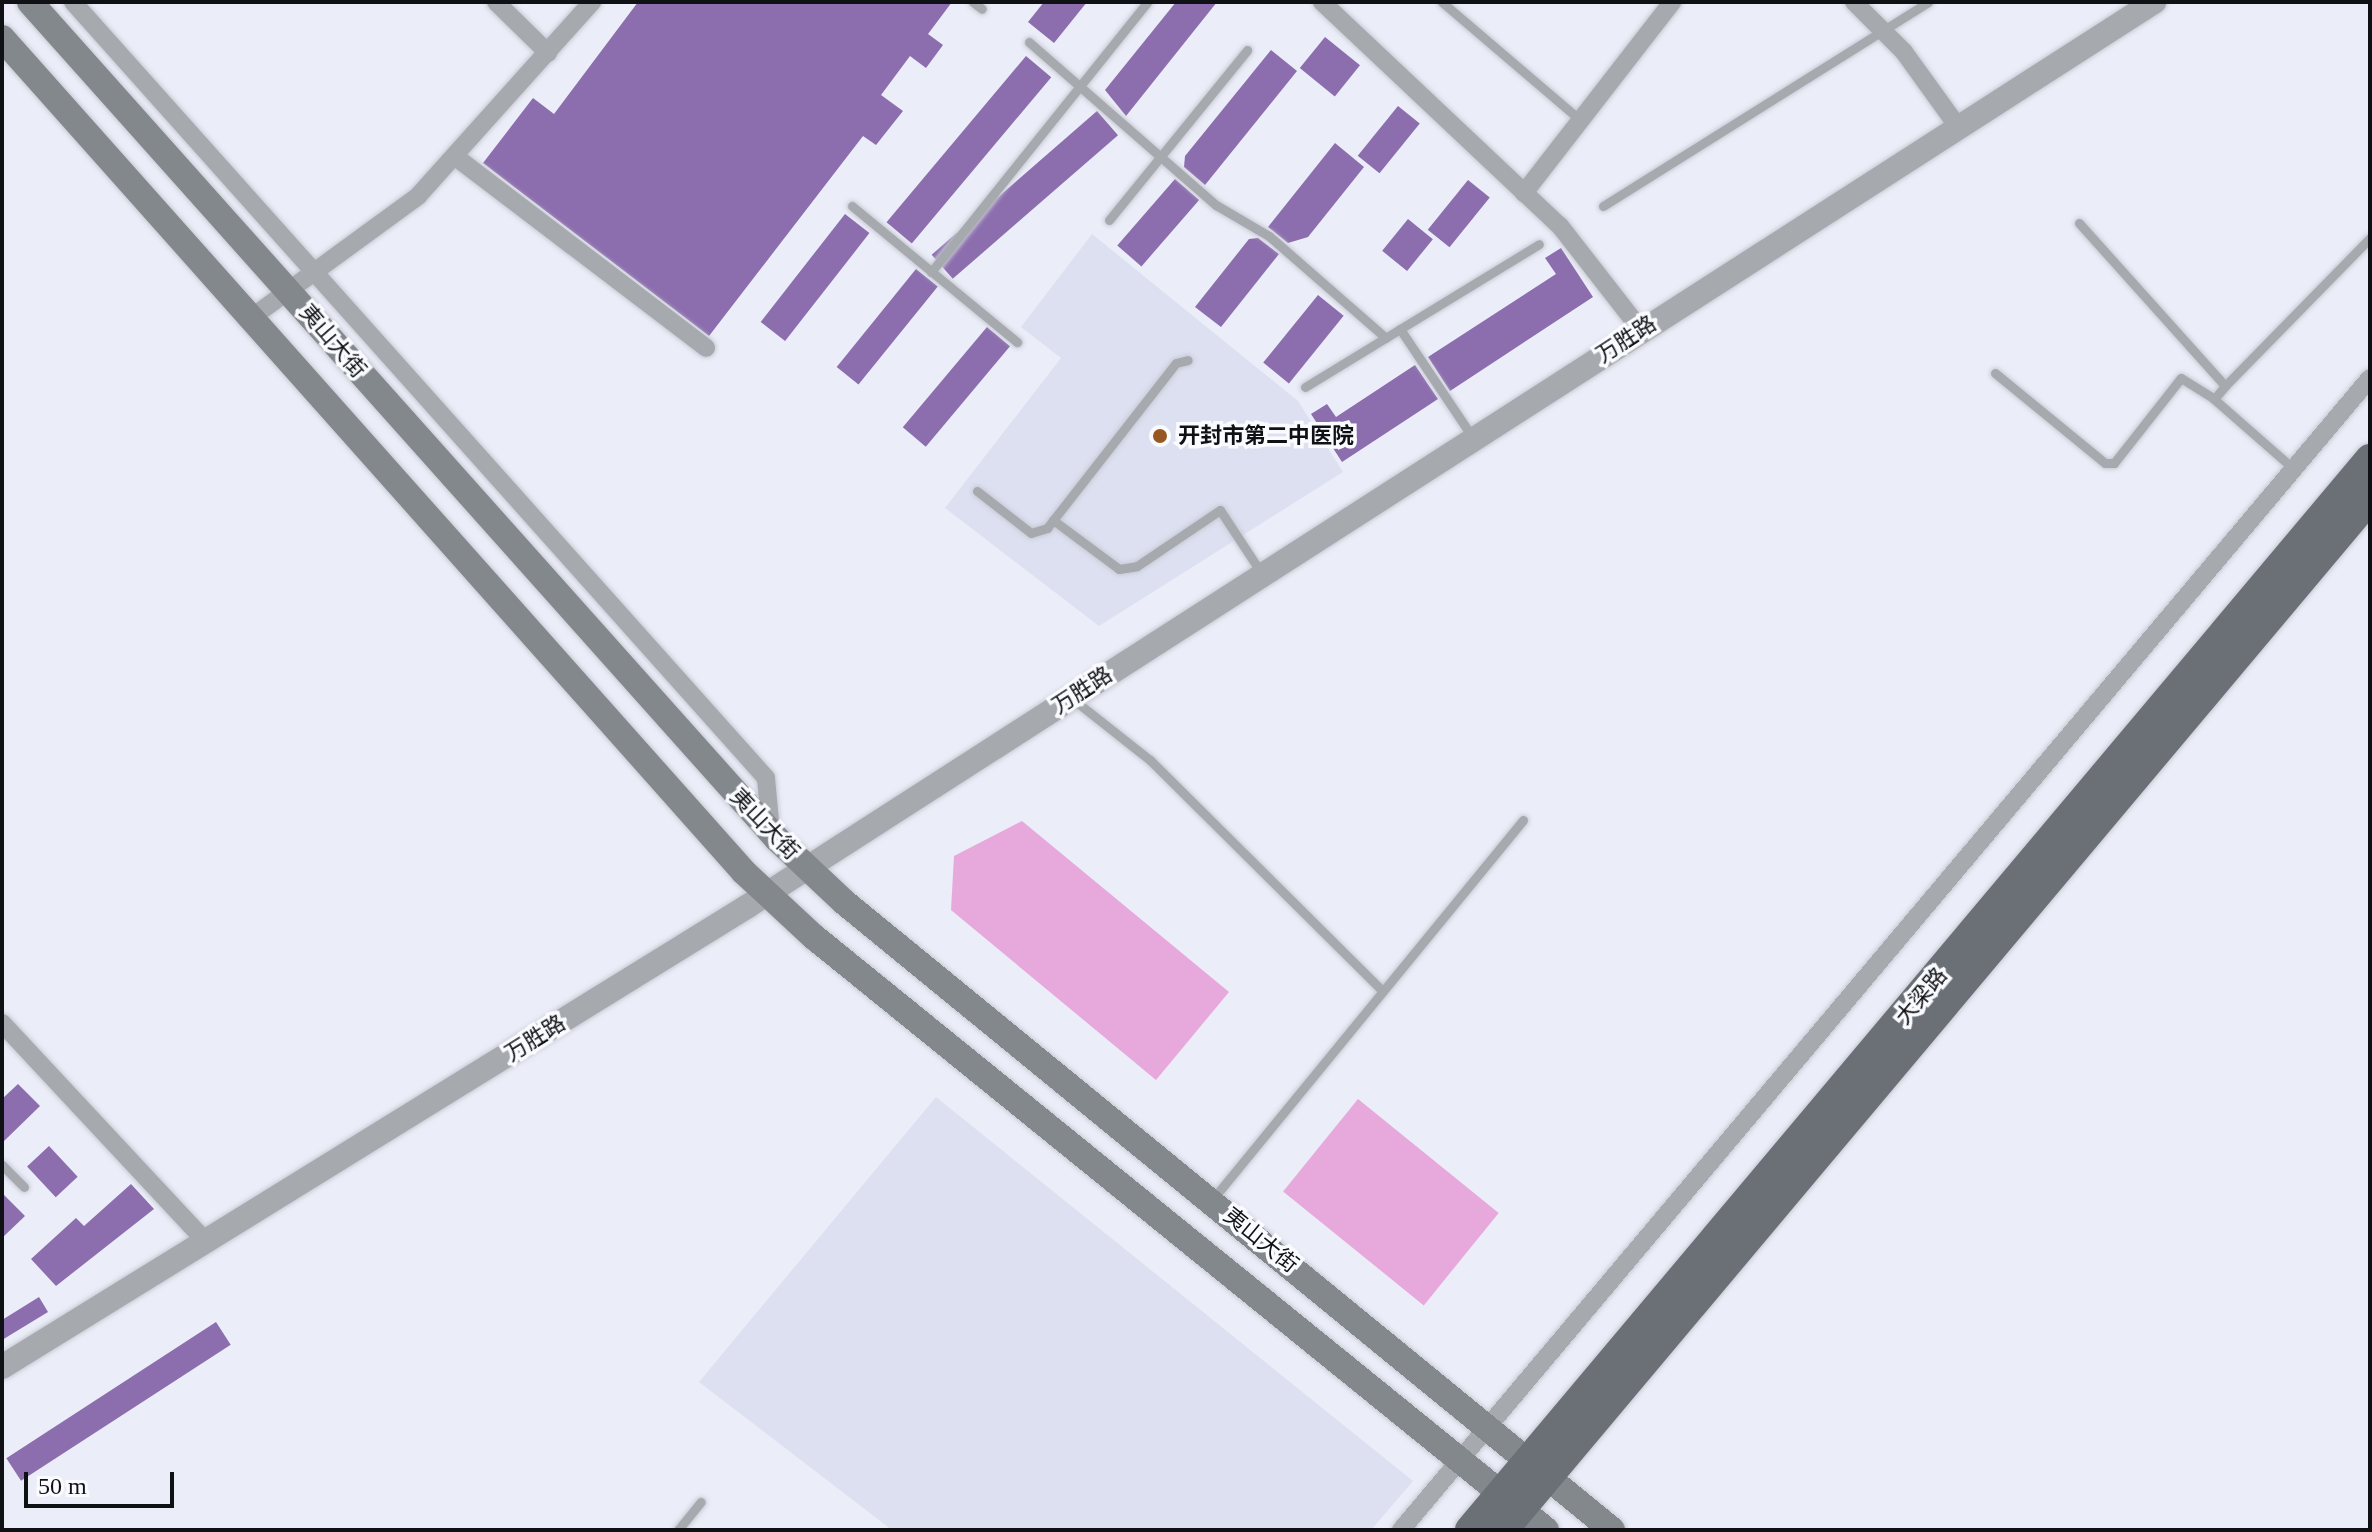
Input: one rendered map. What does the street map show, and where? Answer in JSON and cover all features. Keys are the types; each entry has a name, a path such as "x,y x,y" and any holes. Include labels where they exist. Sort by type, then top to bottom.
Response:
{"main road":[{"name":"夷山大街","path":"30,2 771,832 807,868 1612,1530"},
{"name":"夷山大街","path":"2,38 767,893 1460,1460 1508,1511 1546,1530"},
{"name":"大梁路","path":"1470,1530 1508,1511 1538,1469 2370,459"},
{"name":"大梁路","path":"1538,1469 2370,498"}],"street":[{"path":"73,2 766,778 771,832"},
{"path":"496,2 548,53"},
{"path":"251,318 287,288 418,196 457,158 592,2"},
{"path":"1322,2 1584,253 1641,330"},
{"path":"1524,193 1672,2"},
{"path":"1854,2 1884,30 1958,127"},
{"name":"万胜路","path":"2,1367 807,868 2154,2"},
{"path":"457,158 706,348"},
{"path":"1401,1530 2370,378"},
{"path":"2,1023 206,1242"}],"lane":[{"path":"931,272 1147,2"},
{"path":"1442,2 1580,120"},
{"path":"1603,206 1928,2"},
{"path":"1029,42 1216,205 1269,236 1386,338"},
{"path":"1109,220 1247,50"},
{"path":"852,206 1017,342"},
{"path":"2079,223 2225,386"},
{"path":"2214,399 2370,238"},
{"path":"1305,387 1539,244"},
{"path":"1400,329 1473,438"},
{"path":"977,491 1031,533 1053,520 1176,363 1188,360"},
{"path":"1995,373 2105,463 2114,463 2181,378 2214,399 2294,469"},
{"path":"1053,520 1119,569 1137,566 1220,510 1262,574"},
{"path":"1071,697 1150,760 1383,991"},
{"path":"1212,1200 1523,820"},
{"path":"2,1165 24,1187"},
{"path":"678,1530 701,1502"}],"shaded area":[{"name":"开封市第二中医院","path":"1092,234 1298,401 1343,472 1099,626 945,508 1061,358 1021,327"},
{"path":"1022,821 1229,992 1156,1080 951,910 954,856"},
{"path":"936,1097 1413,1481 1371,1530 892,1530 699,1382"},
{"path":"1358,1099 1499,1213 1424,1305 1283,1191"}],"building":[{"path":"638,2 952,2 928,34 943,45 926,68 910,56 881,95 903,111 876,145 863,136 709,336 483,163 533,98 554,114"},
{"path":"1044,2 1087,2 1054,43 1028,22"},
{"path":"1176,2 1217,2 1126,116 1105,90"},
{"path":"1325,37 1360,65 1335,96 1300,68"},
{"path":"1271,50 1297,71 1205,185 1184,167 1185,156"},
{"path":"1026,56 1051,77 912,243 887,222"},
{"path":"1398,106 1420,124 1379,173 1358,156"},
{"path":"1097,111 1118,135 953,279 932,255"},
{"path":"1335,143 1364,167 1308,237 1288,243 1268,227"},
{"path":"1175,179 1199,200 1141,266 1117,245"},
{"path":"1468,180 1490,198 1449,247 1428,230"},
{"path":"845,214 869,233 785,341 761,322"},
{"path":"1408,219 1433,239 1407,271 1382,251"},
{"path":"1258,238 1279,254 1221,327 1195,307 1249,239"},
{"path":"1561,248 1593,297 1450,391 1428,357 1556,274 1545,258"},
{"path":"916,269 938,287 858,385 837,367"},
{"path":"1318,295 1344,316 1289,383 1263,363"},
{"path":"987,327 1010,346 926,447 903,427"},
{"path":"1415,365 1438,399 1342,462 1311,414 1327,404 1336,417"},
{"path":"18,1084 40,1106 2,1143 2,1099"},
{"path":"49,1146 78,1177 56,1197 27,1166"},
{"path":"131,1184 154,1209 56,1286 31,1259 76,1218 84,1226"},
{"path":"2,1193 25,1216 2,1238"},
{"path":"39,1297 48,1312 2,1340 2,1320"},
{"path":"216,1322 231,1345 21,1481 6,1458"}],"place":[{"name":"开封市第二中医院","path":"1160,436"}]}
